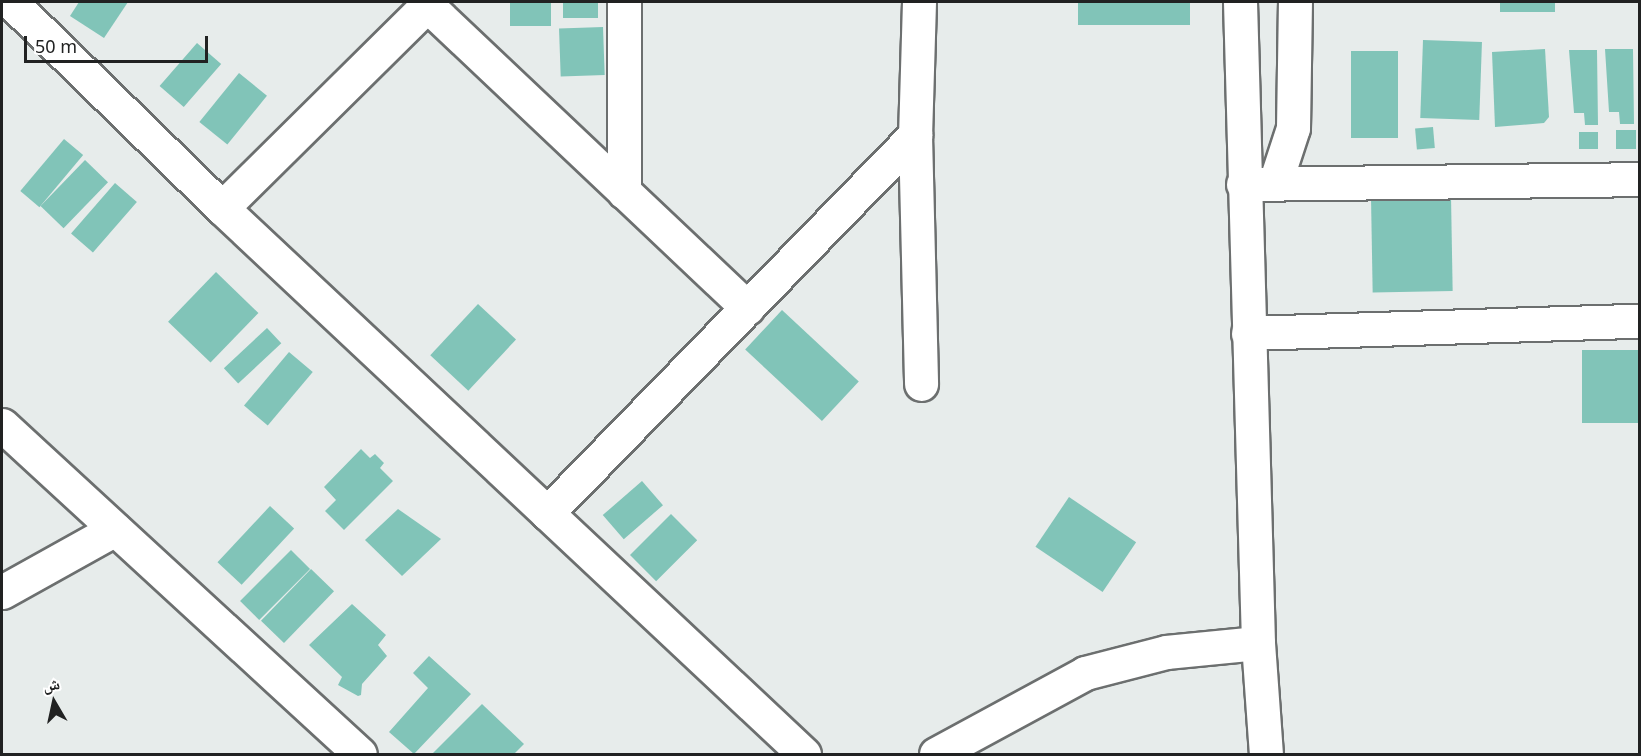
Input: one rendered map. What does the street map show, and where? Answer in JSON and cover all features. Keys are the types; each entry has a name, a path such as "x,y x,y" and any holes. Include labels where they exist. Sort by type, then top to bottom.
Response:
{"street":[{"path":"11,2 222,208 804,754"},
{"path":"624,2 624,192"},
{"path":"919,2 915,135 921,384"},
{"path":"1240,2 1259,183 1248,333 1257,643 1266,754"},
{"path":"1259,183 1293,128 1295,2"},
{"path":"222,208 428,3 747,308"},
{"path":"547,513 915,135"},
{"path":"1259,183 1640,179"},
{"path":"1248,333 1640,321"},
{"path":"2,425 115,529 341,750"},
{"path":"2,592 115,529"},
{"path":"936,754 1086,673 1166,652 1257,643"}],"building":[{"path":"79,2 128,2 104,38 70,16"},
{"path":"510,2 551,2 551,26 510,26"},
{"path":"563,2 598,2 598,18 563,18"},
{"path":"1078,2 1190,2 1190,25 1078,25"},
{"path":"1500,2 1555,2 1555,12 1500,12"},
{"path":"603,27 605,75 561,77 559,29"},
{"path":"1423,40 1482,42 1479,120 1420,118"},
{"path":"197,43 221,64 184,107 160,86"},
{"path":"1545,49 1549,117 1544,123 1495,127 1492,52"},
{"path":"1605,49 1633,49 1634,124 1620,124 1619,112 1609,112"},
{"path":"1569,50 1597,50 1598,125 1585,125 1584,113 1574,113"},
{"path":"1351,51 1398,51 1398,138 1351,138"},
{"path":"239,73 267,96 227,145 199,122"},
{"path":"1433,127 1435,148 1417,149 1415,129"},
{"path":"1616,130 1636,130 1636,149 1616,149"},
{"path":"1579,132 1598,132 1598,149 1579,149"},
{"path":"64,139 83,155 39,207 20,191"},
{"path":"85,160 108,182 64,228 41,206"},
{"path":"115,183 137,202 93,253 71,234"},
{"path":"1451,196 1453,291 1373,292 1371,197"},
{"path":"216,272 258,313 211,363 168,322"},
{"path":"478,304 516,339 468,391 430,355"},
{"path":"782,310 859,382 822,421 745,349"},
{"path":"267,328 281,343 238,384 224,368"},
{"path":"1582,350 1640,350 1640,423 1582,423"},
{"path":"289,352 313,372 268,426 244,406"},
{"path":"361,449 370,458 375,454 384,463 380,468 393,481 344,530 325,511 336,500 324,487"},
{"path":"642,481 663,505 624,539 603,515"},
{"path":"1069,497 1136,542 1103,592 1035,547"},
{"path":"270,506 294,529 242,585 217,562"},
{"path":"398,509 441,539 402,576 365,540"},
{"path":"671,514 697,540 656,581 630,555"},
{"path":"291,550 310,569 259,620 240,601"},
{"path":"311,569 334,591 284,643 261,621"},
{"path":"352,604 386,635 378,645 387,656 362,684 361,695 358,696 338,685 342,677 309,645"},
{"path":"429,656 471,694 414,754 389,732 428,688 413,673"},
{"path":"482,704 524,744 514,754 432,754"}]}
